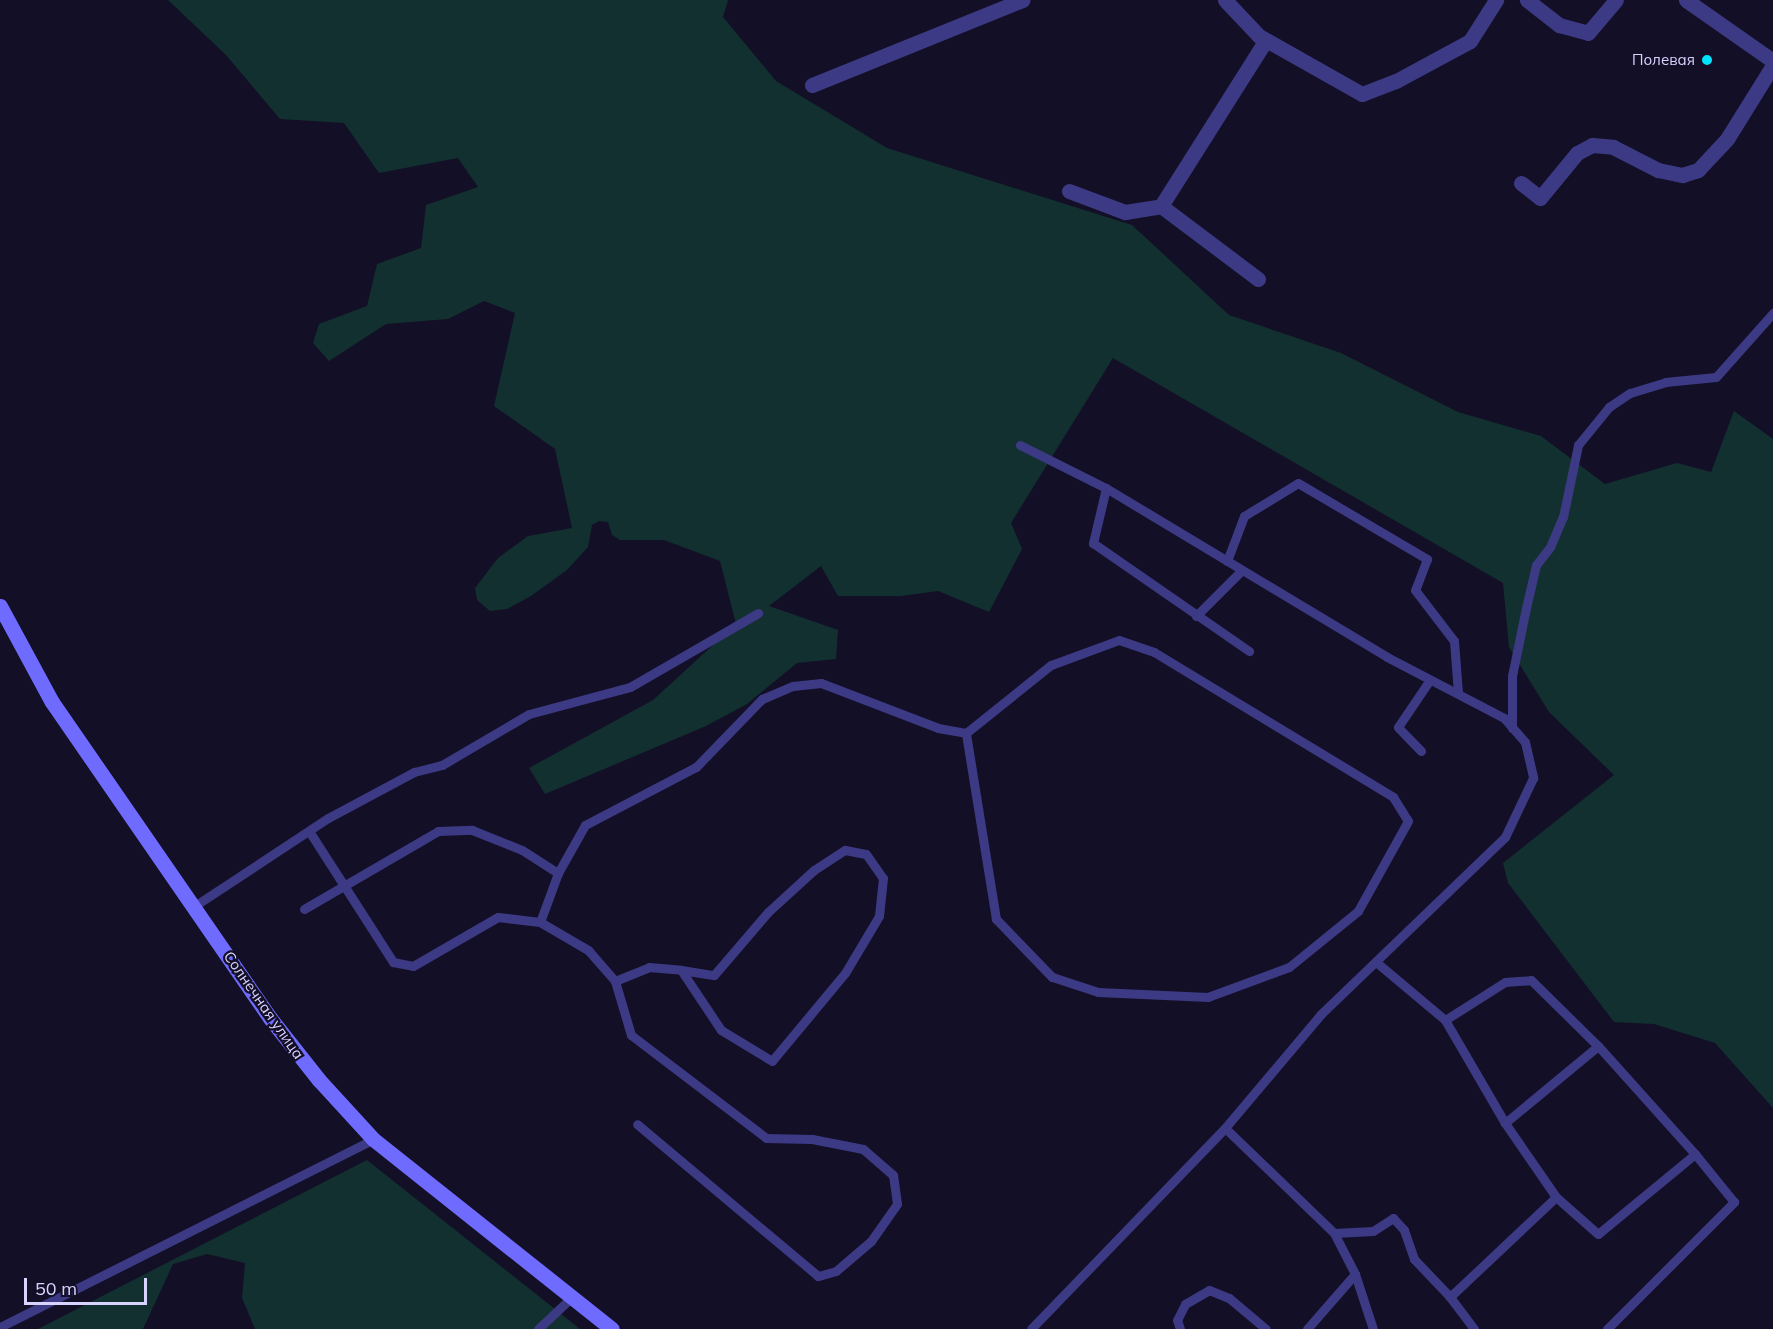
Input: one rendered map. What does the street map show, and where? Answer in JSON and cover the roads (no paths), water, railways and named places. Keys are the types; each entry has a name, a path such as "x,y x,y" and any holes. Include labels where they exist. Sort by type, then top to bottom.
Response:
{"street":[{"path":"812,85 1022,0"},
{"path":"1225,0 1266,40 1362,93 1396,81 1470,41 1496,0"},
{"path":"1527,0 1559,25 1588,33 1616,0"},
{"path":"1521,183 1540,198 1577,153 1592,145 1613,147 1658,170 1682,175 1698,170 1726,139 1773,63 1686,0"},
{"path":"1069,191 1125,212 1161,206 1178,184 1215,114 1266,40"},
{"path":"1161,206 1258,279"},
{"name":"Солнечная улица","path":"0,606 52,702 196,905 270,1018 319,1080 373,1138 612,1329"}],"lane":[{"path":"1512,728 1512,676 1528,601 1538,563 1550,548 1563,517 1570,469 1578,445 1609,407 1630,393 1665,382 1716,377 1773,313"},
{"path":"1020,445 1106,488 1428,681 1458,693 1504,718 1525,742 1533,778 1505,837 1321,1014 1225,1128 1031,1329"},
{"path":"1227,561 1244,516 1298,483 1426,559 1415,590 1454,641 1458,693"},
{"path":"1106,488 1094,543 1249,651"},
{"path":"1196,616 1241,571"},
{"path":"196,905 309,831 414,772 442,765 529,714 630,687 758,613"},
{"path":"540,922 558,873 585,825 696,767 762,699 794,686 821,683 938,728 966,733 1051,665 1119,640 1154,652 1393,797 1408,821 1358,910 1288,967 1208,997 1098,992 1052,977 996,919 966,733"},
{"path":"1421,751 1398,727 1428,681"},
{"path":"304,909 438,831 472,830 522,850 558,873"},
{"path":"309,831 393,962 413,966 498,917 540,922 588,950 615,981 631,1035 766,1138 812,1139 863,1149 893,1175 897,1204 871,1241 836,1270 818,1276 637,1124"},
{"path":"615,981 649,967 681,970 714,975 768,912 813,870 845,850 866,854 884,878 879,916 845,973 772,1061 720,1030 681,970"},
{"path":"1376,962 1445,1020 1505,1124 1556,1197 1598,1234 1695,1154"},
{"path":"1445,1020 1505,982 1531,980 1598,1046 1695,1154 1734,1202 1607,1329"},
{"path":"1505,1124 1598,1046"},
{"path":"1225,1128 1334,1233 1355,1274 1373,1329"},
{"path":"0,1327 373,1138"},
{"path":"1450,1297 1556,1197"},
{"path":"1334,1233 1373,1231 1393,1218 1404,1230 1414,1259 1450,1297 1474,1329"},
{"path":"1307,1329 1355,1274"},
{"path":"1180,1329 1178,1320 1185,1304 1209,1290 1229,1298 1266,1329"},
{"path":"538,1329 572,1297"}],"place":[{"name":"Полевая","path":"1707,60"}]}
